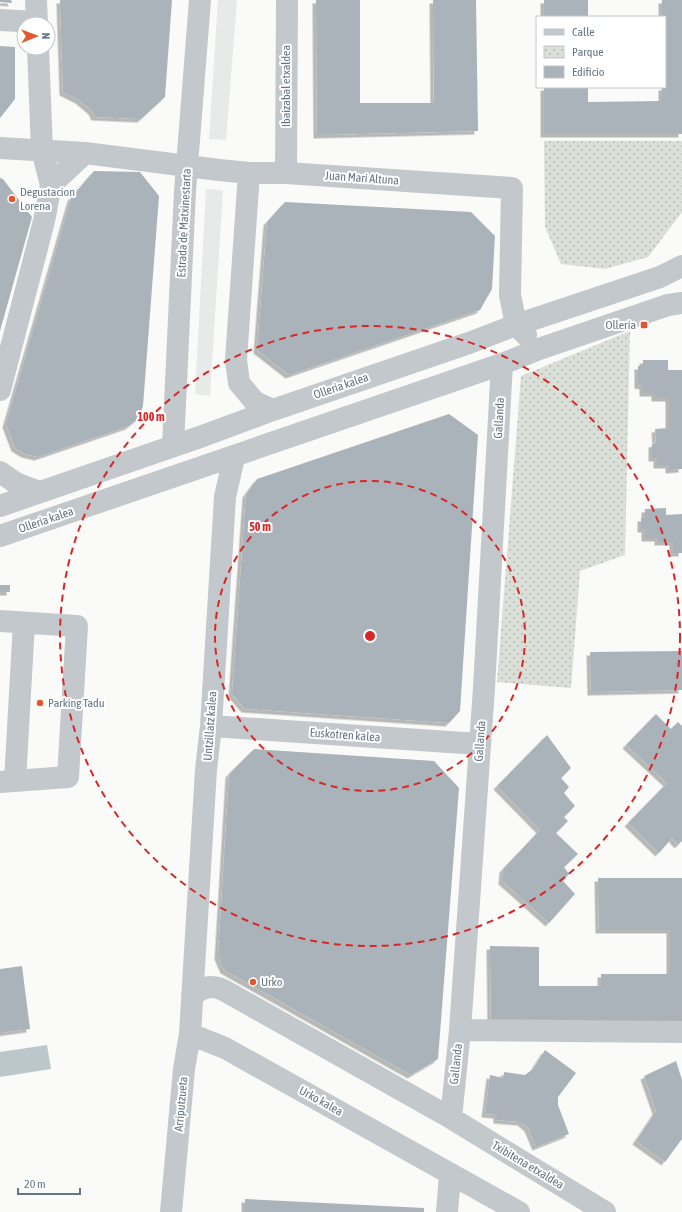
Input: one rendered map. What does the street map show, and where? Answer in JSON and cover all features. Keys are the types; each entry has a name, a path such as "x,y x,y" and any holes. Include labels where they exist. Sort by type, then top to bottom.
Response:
{"street":[{"path":"36,0 37,16"},
{"name":"Estrada de Matxinestarta","path":"173,446 187,167 200,0"},
{"name":"Ibaizabal etxaldea","path":"286,0 286,173"},
{"path":"0,20 16,21"},
{"path":"0,390 44,221 51,185 42,150 38,56"},
{"path":"0,148 42,124"},
{"name":"Juan Mari Altuna","path":"0,148 85,153 187,167 249,172 286,173 512,188 510,295 516,325"},
{"path":"51,185 85,153"},
{"path":"249,172 236,360 239,383 255,402 273,410"},
{"name":"Olleria kalea","path":"0,506 469,343 516,325 660,277 682,266"},
{"name":"Olleria kalea","path":"0,536 234,457 668,305 682,303"},
{"path":"516,325 540,349"},
{"name":"Gallanda","path":"451,1118 460,1030 485,672 502,364"},
{"name":"Untzillatz kalea","path":"192,996 225,497 234,457"},
{"path":"0,472 16,483 39,492"},
{"path":"0,622 24,623 77,626 68,777 7,782 24,623"},
{"name":"Euskotren kalea","path":"211,726 479,744"},
{"path":"192,996 200,989 212,987 220,988 451,1118"},
{"name":"Arriputzueta","path":"172,1212 184,1069 190,1034 192,996"},
{"path":"460,1030 682,1032"},
{"name":"Urko kalea","path":"190,1034 225,1048 412,1152 450,1175 519,1212"},
{"name":"Txibitena etxaldea","path":"451,1118 605,1212"},
{"path":"446,1212 450,1175"}],"shaded area":[{"path":"218,0 237,0 226,140 209,139"},
{"path":"206,189 223,190 210,396 195,394"},
{"path":"47,1045 51,1069 0,1077 0,1052"}],"green space":[{"path":"544,141 682,141 682,212 648,257 605,269 561,264 545,227"},
{"path":"630,331 625,555 580,571 571,688 497,682 521,376"}],"building":[{"path":"0,0 11,0 12,3 0,2"},
{"path":"60,0 172,0 165,97 141,119 95,117 92,111 79,100 63,92"},
{"path":"316,0 360,0 360,103 434,103 433,0 476,0 478,131 317,135"},
{"path":"544,0 588,0 588,16 544,16"},
{"path":"662,0 682,0 682,134 544,134 544,88 588,88 588,102 662,101 662,88 666,88 666,16 662,16"},
{"path":"0,46 15,47 15,99 0,118"},
{"path":"94,171 140,172 159,196 143,406 139,418 129,426 38,457 25,454 15,448 6,424 71,198"},
{"path":"0,178 3,179 32,217 0,331"},
{"path":"285,202 471,212 495,236 492,289 480,310 289,375 257,350 267,222"},
{"path":"643,360 668,360 668,370 682,370 682,469 669,470 669,465 657,465 657,458 652,458 652,444 656,443 655,429 669,428 669,398 655,398 655,393 643,393 643,386 638,385 638,366 643,366"},
{"path":"449,414 478,435 460,711 449,723 245,709 232,694 246,494 257,479"},
{"path":"666,508 666,515 682,514 682,553 673,553 673,542 658,542 658,538 645,538 645,529 641,529 641,518 645,518 645,509"},
{"path":"0,585 10,585 10,592 0,592"},
{"path":"682,651 682,690 591,692 590,652"},
{"path":"656,714 671,729 678,722 682,726 682,841 678,845 672,838 659,853 628,823 667,783 626,745"},
{"path":"547,735 571,768 561,778 569,787 564,793 575,806 564,817 568,821 556,833 578,854 564,867 569,874 563,881 575,894 549,923 502,881 503,869 540,830 497,786"},
{"path":"254,749 434,761 459,788 438,1059 411,1075 224,970 218,956 229,774"},
{"path":"598,878 682,878 682,1022 491,1022 490,946 539,947 539,986 601,986 601,974 670,974 670,930 599,930"},
{"path":"22,966 30,1029 0,1033 0,969"},
{"path":"545,1050 576,1073 558,1097 558,1105 569,1134 536,1147 528,1128 521,1122 497,1120 497,1115 485,1114 490,1075 503,1078 504,1072 525,1075 533,1069"},
{"path":"676,1061 682,1080 682,1139 665,1162 636,1141 656,1111 644,1076"},
{"path":"245,1199 424,1208 424,1212 245,1212"}],"place":[{"name":"Degustacion Lorena","path":"12,199"},
{"name":"Olleria","path":"644,325"},
{"name":"Parking Tadu","path":"40,703"},
{"name":"Urko","path":"253,982"}]}
